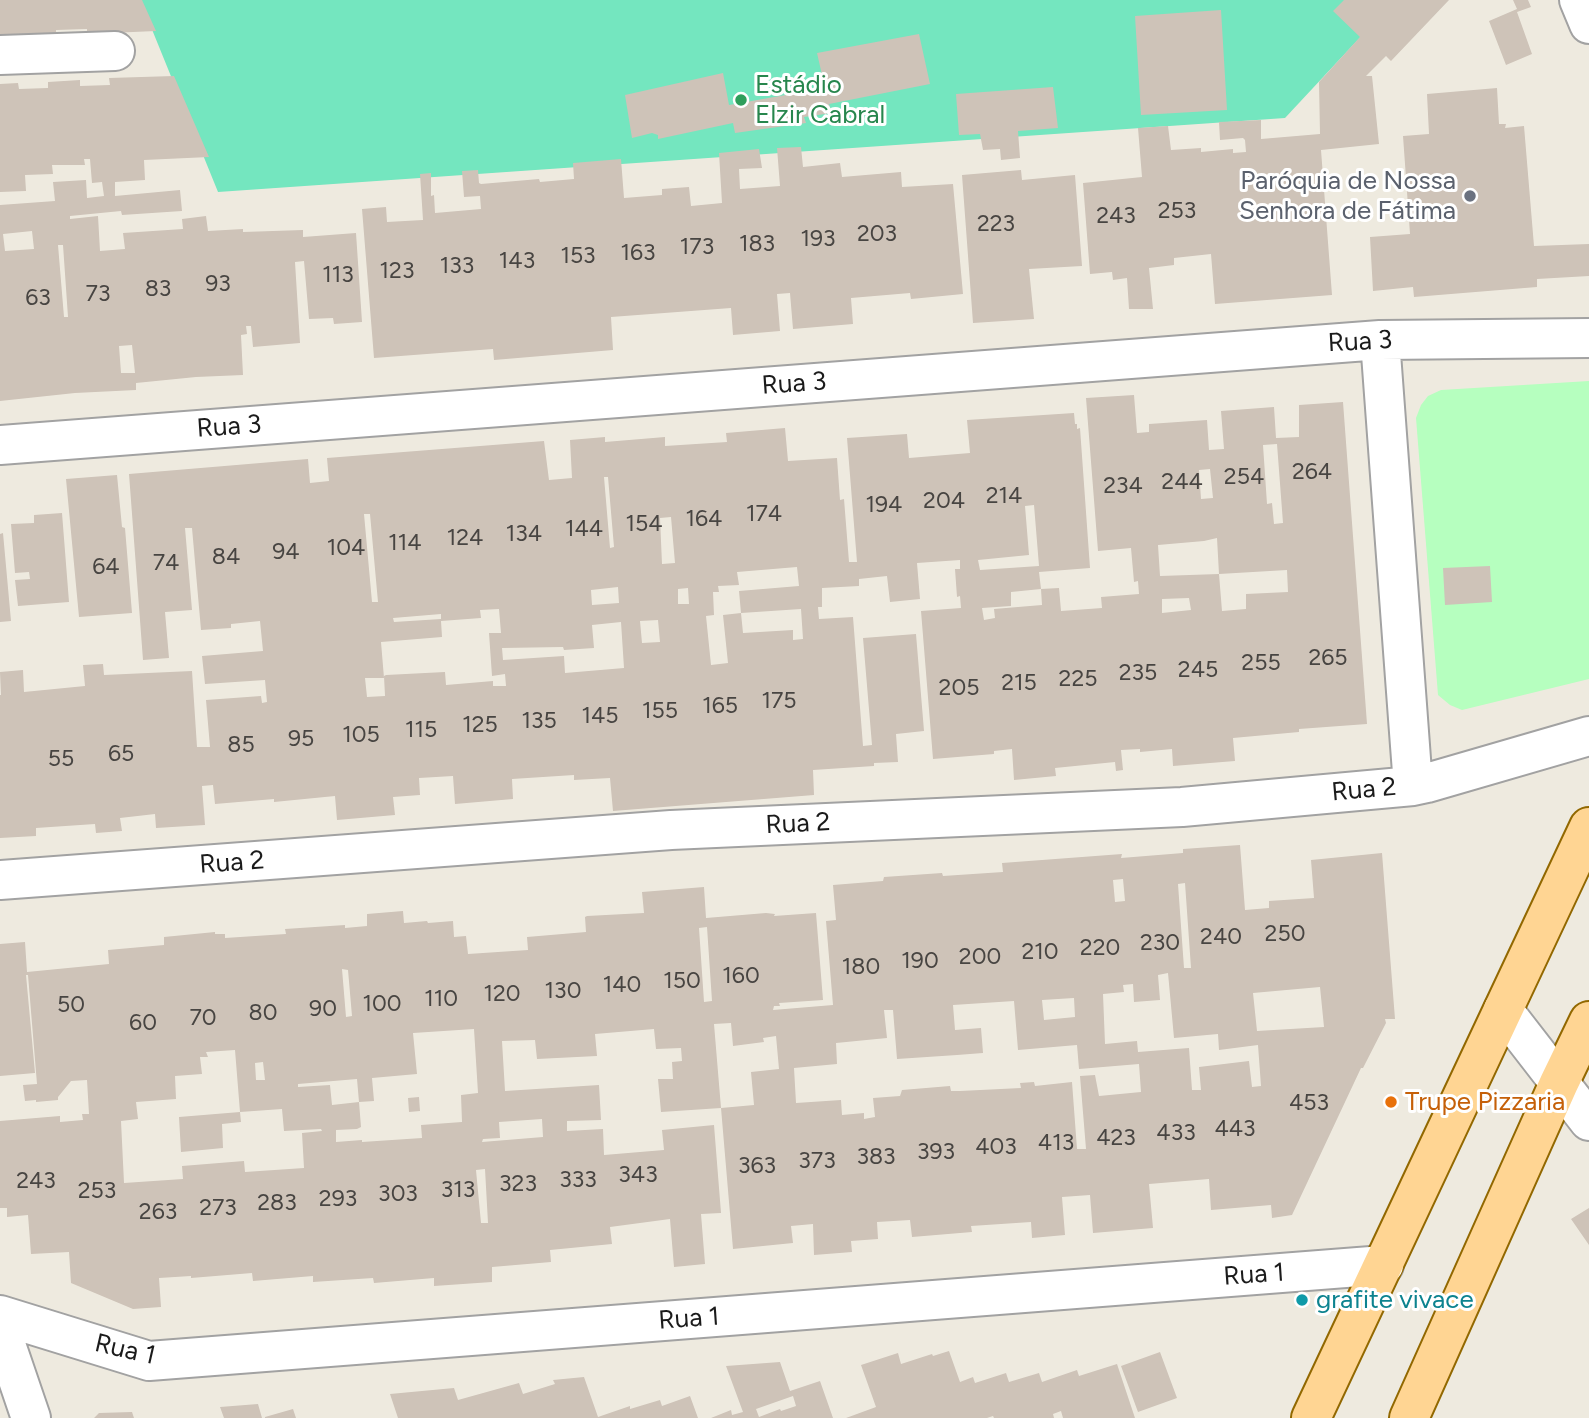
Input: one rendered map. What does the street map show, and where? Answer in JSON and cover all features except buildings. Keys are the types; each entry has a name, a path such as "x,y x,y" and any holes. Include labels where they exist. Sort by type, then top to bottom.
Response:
{"main road":[{"path":"1311,1418 1589,827"},
{"path":"1409,1418 1589,1021"}],"street":[{"path":"1579,0 1589,24"},
{"path":"0,55 115,51"},
{"name":"Rua 3","path":"0,444 1380,340 1589,338"},
{"path":"1380,340 1413,786"},
{"name":"Rua 2","path":"0,880 671,830 1182,807 1413,786 1589,736"},
{"path":"1503,1010 1589,1121"},
{"name":"Rua 1","path":"0,1315 149,1361 1384,1265"},
{"path":"0,1327 31,1418"}],"green space":[{"name":"Estádio Elzir Cabral","path":"140,0 1395,0 1285,118 218,192"},
{"path":"1589,381 1589,679 1462,710 1450,705 1438,695 1416,418 1421,405 1428,396 1441,390"}],"place":[{"name":"Estádio Elzir Cabral","path":"741,100"},
{"name":"Paróquia de Nossa Senhora de Fátima","path":"1470,196"},
{"name":"Trupe Pizzaria","path":"1391,1102"},
{"name":"grafite vivace","path":"1302,1300"}]}
